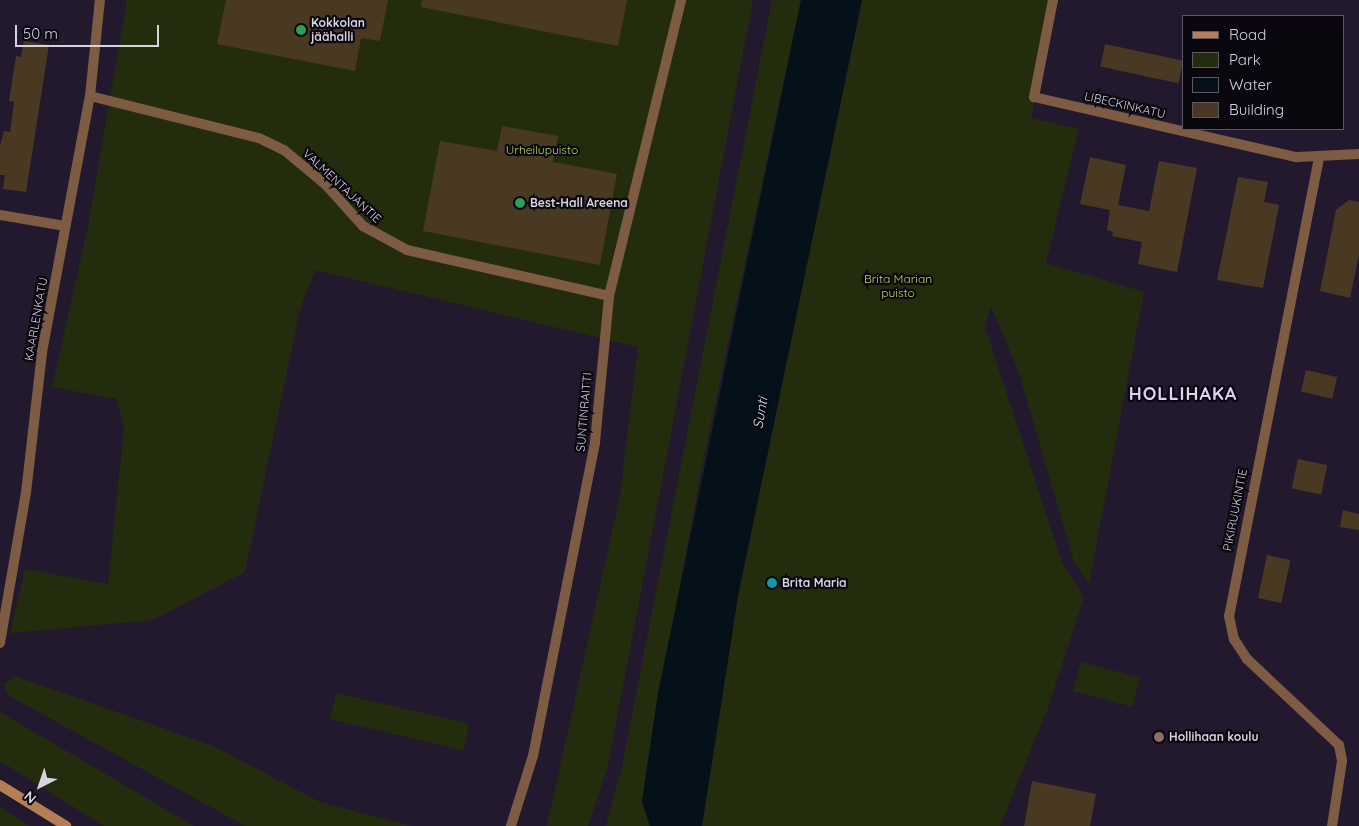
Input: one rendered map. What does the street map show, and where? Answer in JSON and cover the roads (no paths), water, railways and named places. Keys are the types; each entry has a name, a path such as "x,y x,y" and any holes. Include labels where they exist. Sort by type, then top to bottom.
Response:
{"main road":[{"path":"0,785 66,826"}],"street":[{"name":"KAARLENKATU","path":"0,643 65,226 90,96 100,0"},
{"name":"SUNTINRAITTI","path":"511,826 533,756 595,442 608,296 681,0"},
{"name":"LIBECKINKATU","path":"1053,0 1034,97 1297,157 1319,158 1359,154"},
{"name":"VALMENTAJANTIE","path":"90,96 259,138 284,150 326,185 363,226 400,248 608,296"},
{"name":"PIKIRUUKINTIE","path":"1319,158 1229,616 1234,639 1247,659 1332,736 1342,761 1332,826"},
{"path":"0,215 65,226"}],"water":[{"name":"Sunti","path":"801,0 862,0 738,596 702,826 650,826 642,802 658,693"}],"place":[{"name":"Kokkolan jäähalli","path":"301,30"},
{"name":"Best‑Hall Areena","path":"520,203"},
{"name":"Brita Maria","path":"772,583"},
{"name":"Hollihaan koulu","path":"1159,737"}],"district":[{"name":"HOLLIHAKA","path":"1183,394"}],"park label":[{"name":"Urheilupuisto","path":"542,150"},
{"name":"Brita Marian puisto","path":"898,286"}]}
